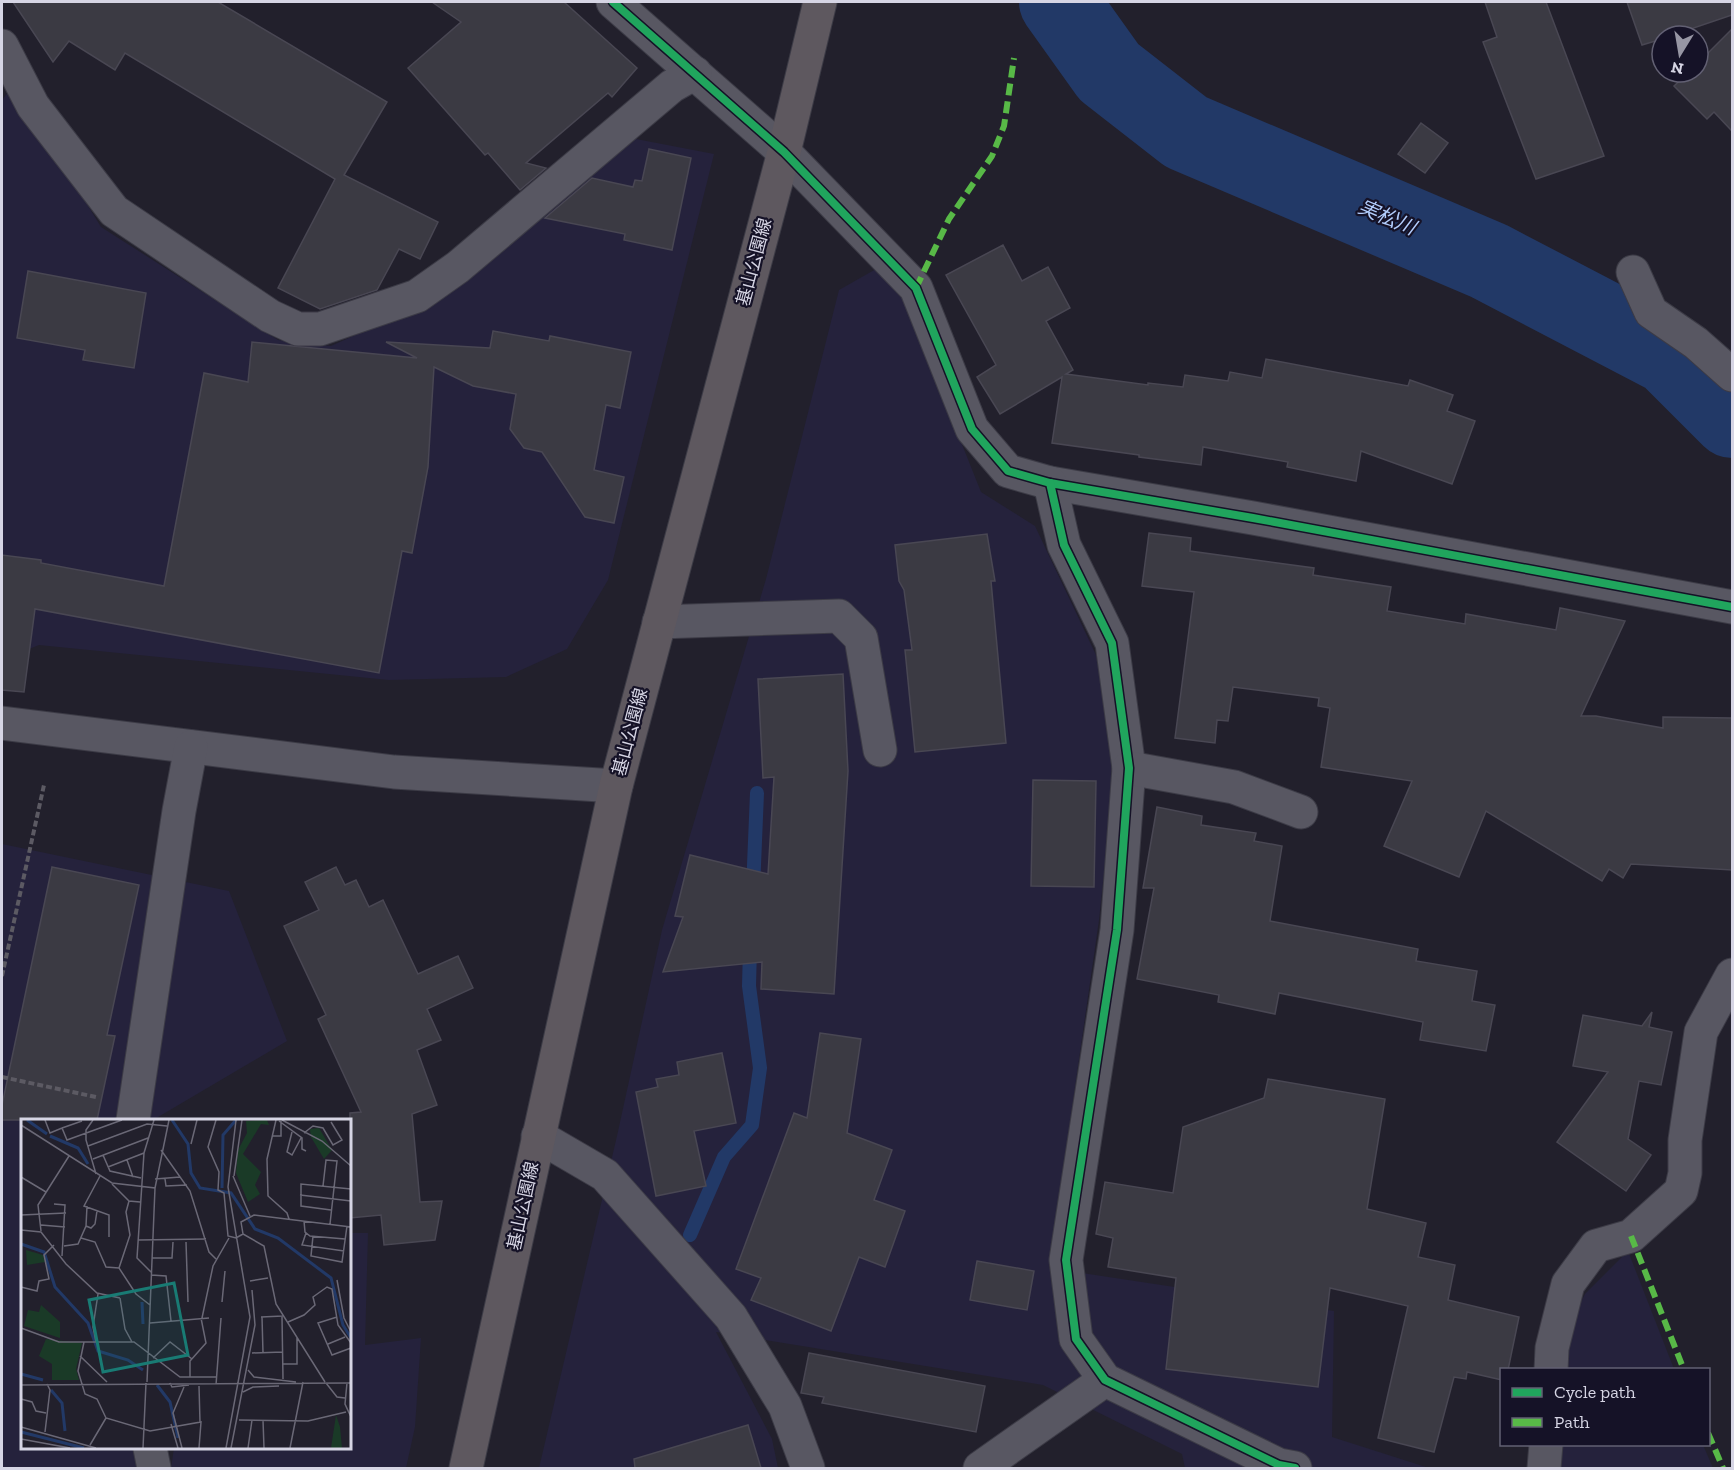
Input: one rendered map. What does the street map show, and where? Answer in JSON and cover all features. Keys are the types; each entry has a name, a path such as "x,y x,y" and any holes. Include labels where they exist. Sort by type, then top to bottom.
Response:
{"main road":[{"name":"基山公園線","path":"466,1468 616,786 784,152 820,2"}],"street":[{"path":"613,2 784,152 916,288 972,429 1008,471 1050,483 1265,520 1732,607"},
{"path":"2,46 33,106 114,211 270,316 298,329 320,329 417,296 458,267 672,86 695,74"},
{"path":"1633,272 1650,312 1696,344 1732,375"},
{"path":"1050,483 1064,545 1112,643 1129,768 1117,930 1066,1260 1076,1339 1105,1380 1279,1465 1295,1468"},
{"path":"659,622 839,616 861,638 880,750"},
{"path":"2,723 394,772 616,786"},
{"path":"134,1113 178,811 191,747"},
{"path":"1129,768 1234,787 1301,812"},
{"path":"1551,1368 1552,1348 1568,1284 1596,1245 1631,1236 1682,1191 1685,1173 1685,1140 1701,1032 1732,975"},
{"path":"538,1136 605,1175 731,1317 785,1406 808,1468"},
{"path":"980,1468 1105,1380"},
{"path":"1544,1468 1546,1446"},
{"path":"150,1449 154,1468"}],"path":[{"path":"2,976 44,785"},
{"path":"2,1077 134,1113"}],"shaded area":[{"path":"14,85 101,227 278,340 331,346 417,307 529,224 636,139 714,154 608,580 567,649 506,677 389,680 39,645 2,660 2,100"},
{"path":"876,269 904,299 981,492 1035,526 1096,655 1116,759 1099,920 1049,1268 1334,1311 1332,1437 1429,1468 1185,1468 1182,1454 1043,1385 716,1332 772,1439 778,1468 539,1468 617,1136 662,930 766,579 839,290"},
{"path":"2,844 229,891 287,1041 155,1119 21,1119 21,1449 134,1449 139,1468 2,1468"},
{"path":"351,1233 368,1233 365,1345 421,1338 415,1427 406,1468 171,1468 174,1449 351,1449"},
{"path":"1628,1251 1674,1368 1565,1368 1571,1322 1585,1294"},
{"path":"1556,1446 1703,1446 1713,1468 1555,1468"}],"building":[{"path":"13,2 218,2 387,102 344,175 438,222 420,259 399,249 377,290 320,309 278,288 335,179 125,53 115,70 69,41 53,62"},
{"path":"432,2 564,2 637,68 612,97 608,93 526,163 546,168 520,190 488,153 485,155 408,68 461,22"},
{"path":"1485,2 1546,2 1604,156 1536,179 1483,42 1497,37"},
{"path":"1627,2 1732,2 1732,15 1705,24 1650,24 1650,43 1642,45"},
{"path":"1732,29 1732,131 1714,112 1707,119 1674,86 1676,84 1710,84 1710,51"},
{"path":"1421,123 1448,143 1425,173 1398,154"},
{"path":"649,149 691,158 672,250 624,240 625,234 545,218 592,178 633,187 635,180 642,181"},
{"path":"1003,245 1022,281 1048,267 1070,308 1046,321 1073,370 1066,374 1148,385 1148,383 1183,387 1185,375 1228,381 1230,372 1262,378 1266,359 1408,386 1410,380 1453,395 1447,411 1475,421 1452,484 1361,451 1356,481 1287,467 1288,462 1203,447 1201,465 1052,443 1062,377 1000,414 977,377 996,365 946,275"},
{"path":"28,271 146,293 134,368 83,360 85,350 17,338"},
{"path":"493,331 549,341 550,336 631,352 620,408 606,405 594,470 624,477 614,523 585,517 542,452 524,448 510,429 516,394 473,386 434,367 428,467 412,553 402,551 379,673 35,609 24,692 2,690 2,555 41,560 41,563 164,586 204,373 248,382 252,342 417,358 386,342 490,348"},
{"path":"1149,533 1191,538 1190,551 1314,568 1313,575 1391,587 1387,611 1465,624 1466,614 1556,630 1560,608 1625,621 1581,716 1596,716 1663,728 1663,717 1732,718 1732,870 1631,864 1623,878 1609,869 1602,881 1486,811 1459,877 1384,846 1412,781 1321,767 1330,708 1318,706 1319,698 1233,687 1228,721 1217,720 1215,743 1175,738 1194,592 1142,586"},
{"path":"987,534 995,581 991,581 1006,743 915,752 905,650 912,650 904,590 899,581 895,545"},
{"path":"843,674 848,771 834,994 761,989 762,962 663,972 683,917 675,916 690,855 768,874 774,777 763,778 758,679"},
{"path":"1033,780 1096,781 1094,887 1031,886"},
{"path":"1157,807 1202,816 1201,825 1256,833 1254,841 1282,846 1270,921 1418,949 1416,961 1477,971 1472,1001 1495,1005 1486,1051 1420,1040 1423,1022 1279,993 1275,1014 1218,1002 1219,995 1137,979 1154,888 1143,888"},
{"path":"52,867 139,885 107,1035 115,1036 97,1119 2,1120 2,1105"},
{"path":"336,867 345,885 356,880 369,907 383,900 418,974 458,956 473,988 427,1009 441,1040 417,1050 437,1105 412,1114 420,1202 442,1201 435,1240 384,1245 381,1215 351,1218 350,1113 361,1112 318,1019 326,1015 284,926 319,910 305,882"},
{"path":"1652,1012 1649,1027 1672,1032 1661,1085 1639,1081 1628,1139 1651,1155 1626,1191 1557,1142 1608,1072 1573,1066 1583,1015 1642,1026"},
{"path":"820,1033 861,1039 847,1133 892,1150 874,1200 905,1211 885,1267 859,1257 831,1331 751,1300 761,1278 736,1269 794,1113 807,1118"},
{"path":"722,1053 736,1123 694,1131 706,1186 656,1196 636,1092 658,1087 656,1079 679,1075 677,1062"},
{"path":"1268,1079 1385,1099 1367,1209 1426,1223 1418,1257 1455,1265 1448,1300 1519,1317 1508,1368 1500,1368 1500,1380 1467,1372 1466,1379 1454,1377 1434,1452 1378,1438 1408,1306 1330,1288 1318,1387 1166,1369 1176,1278 1108,1267 1113,1238 1096,1234 1105,1182 1173,1193 1183,1127 1264,1098"},
{"path":"977,1261 1034,1271 1027,1310 970,1300"},
{"path":"809,1353 985,1386 976,1432 822,1403 824,1397 801,1393"},
{"path":"748,1425 761,1468 635,1468 634,1459"}],"waterway":[{"name":"実松川","path":"1059,2 1109,72 1186,132 1489,261 1669,355 1732,418"},
{"path":"753,889 757,793"},
{"path":"690,1235 724,1157 752,1125 760,1068 749,986 750,947"}],"marked path":[{"path":"916,288 949,219 992,156 1004,126 1014,58"},
{"path":"1631,1236 1683,1368"},
{"path":"1710,1438 1723,1468"}],"cycle path":[{"path":"613,2 784,152 916,288 972,429 1008,471 1050,483 1253,518 1732,607"},
{"path":"1050,483 1064,545 1112,643 1129,768 1117,930 1066,1260 1076,1339 1105,1380 1279,1465 1295,1468"}]}
